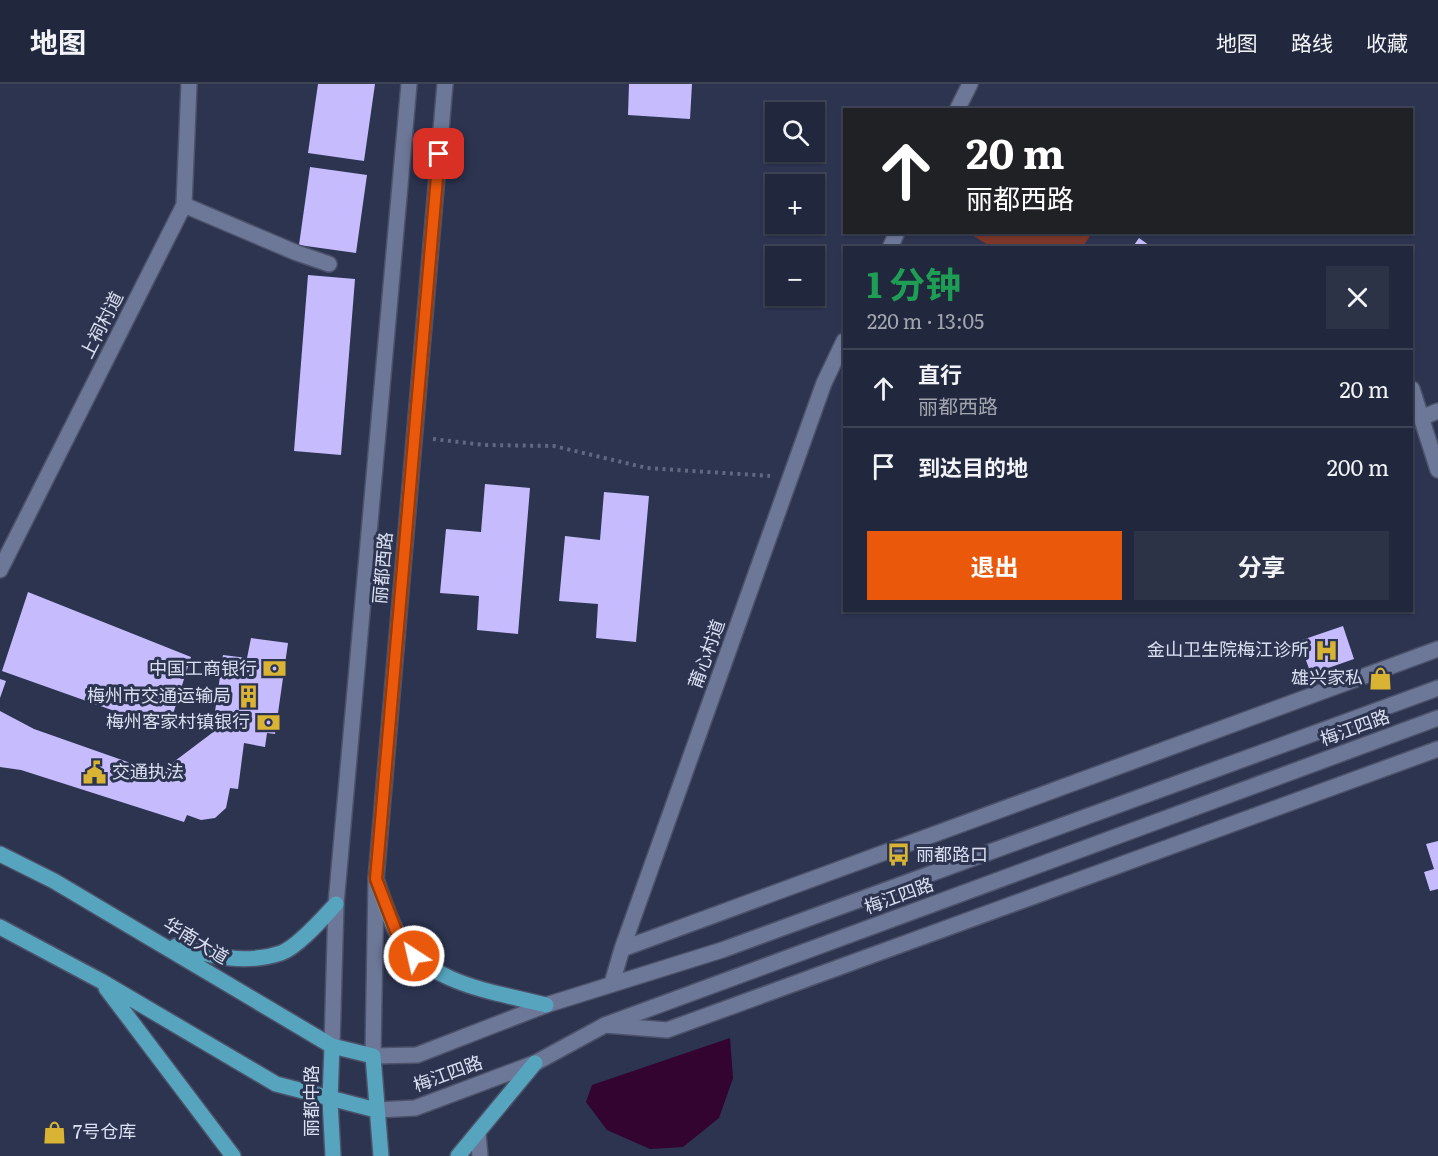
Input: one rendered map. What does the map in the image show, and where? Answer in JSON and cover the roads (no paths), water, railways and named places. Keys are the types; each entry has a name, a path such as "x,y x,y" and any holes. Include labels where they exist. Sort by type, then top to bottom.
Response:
{"main road":[{"name":"上祠村道","path":"0,570 184,205 189,84"},
{"name":"丽都西路","path":"332,1046 336,904 409,84"},
{"name":"丽都西路","path":"373,1056 376,879 445,84"},
{"path":"958,108 970,84"},
{"path":"184,205 297,253 329,264"},
{"name":"莆心村道","path":"612,983 622,949 824,383 843,343"},
{"path":"1413,392 1438,470"},
{"path":"1421,418 1438,411"},
{"path":"622,949 1438,649"},
{"name":"梅江四路","path":"373,1056 417,1055 546,1005 722,950 1438,688"},
{"name":"梅江四路","path":"376,1110 415,1108 535,1063 605,1025 1438,718"},
{"path":"605,1025 667,1030 1438,749"},
{"name":"华南大道","path":"0,854 54,881 332,1046 373,1056"},
{"path":"376,879 396,931 414,956 439,974 462,983 546,1005"},
{"path":"157,941 212,956 243,959 282,952 336,904"},
{"path":"0,927 101,981 276,1084 330,1100 376,1110"},
{"path":"101,981 233,1156"},
{"name":"丽都中路","path":"332,1046 330,1100 333,1156"},
{"path":"373,1056 381,1156"},
{"path":"458,1156 535,1063"},
{"path":"478,1134 480,1156"}],"place":[{"name":"金山卫生院梅江诊所","path":"1327,650"},
{"name":"中国工商银行","path":"275,669"},
{"name":"雄兴家私","path":"1381,678"},
{"name":"梅州市交通运输局","path":"249,696"},
{"name":"梅州客家村镇银行","path":"268,722"},
{"name":"交通执法","path":"94,772"},
{"name":"丽都路口","path":"898,855"},
{"name":"7号仓库","path":"55,1132"}]}
